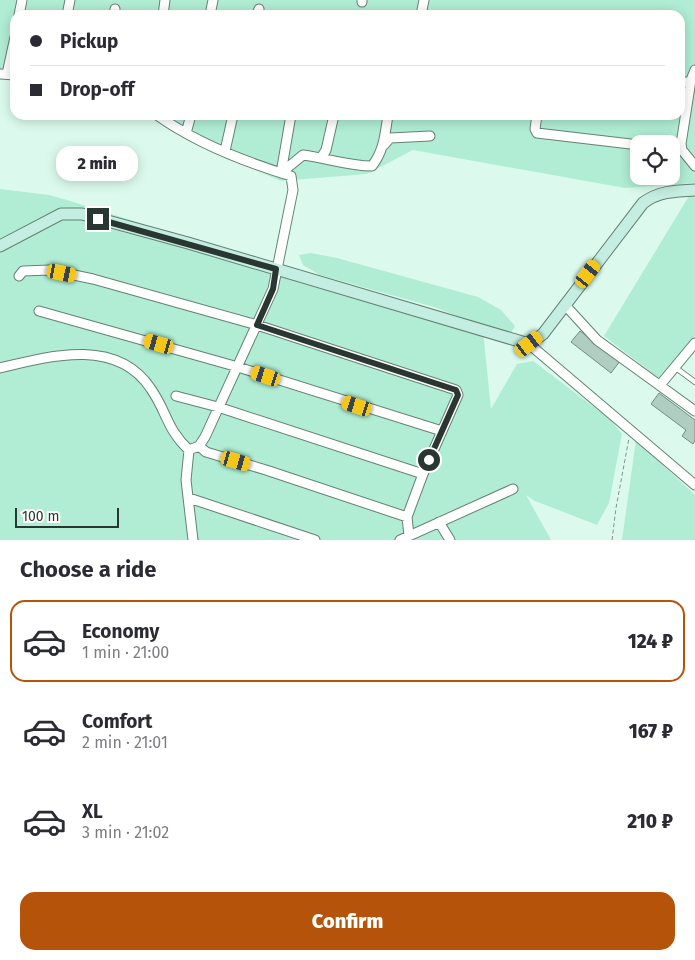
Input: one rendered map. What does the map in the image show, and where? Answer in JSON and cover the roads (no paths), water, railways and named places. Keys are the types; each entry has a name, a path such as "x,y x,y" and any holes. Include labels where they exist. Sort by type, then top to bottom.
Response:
{"street":[{"path":"7,74 10,60"},
{"path":"695,70 691,82 682,150 695,166"},
{"path":"685,82 691,82"},
{"path":"165,120 186,133 225,151 291,176 293,190 273,289 238,367 199,446 189,450"},
{"path":"186,133 190,120"},
{"path":"225,151 232,120"},
{"path":"281,173 290,120"},
{"path":"321,158 326,150 333,120"},
{"path":"281,173 303,156 321,158 347,165 372,166 379,158 384,145 387,120"},
{"path":"537,120 535,129 537,133 630,144"},
{"path":"384,145 390,138 430,136"},
{"path":"529,344 543,334 643,203 654,195 695,190"},
{"path":"0,246 61,214 82,214 529,344 695,486"},
{"path":"19,276 23,271 50,270 93,279 257,325 456,390 458,395 423,474 407,517 405,538"},
{"path":"565,305 597,340 695,411"},
{"path":"39,311 238,367 442,431"},
{"path":"660,385 695,343"},
{"path":"0,368 41,357 65,354 104,358 118,362 134,369 150,387 176,438 189,450"},
{"path":"176,396 218,407 423,474"},
{"path":"199,446 206,452 276,473 407,517"},
{"path":"189,450 186,480 193,540"},
{"path":"405,538 513,489"},
{"path":"189,498 315,540"},
{"path":"440,522 450,540"}],"lane":[{"path":"676,368 695,382"}]}
